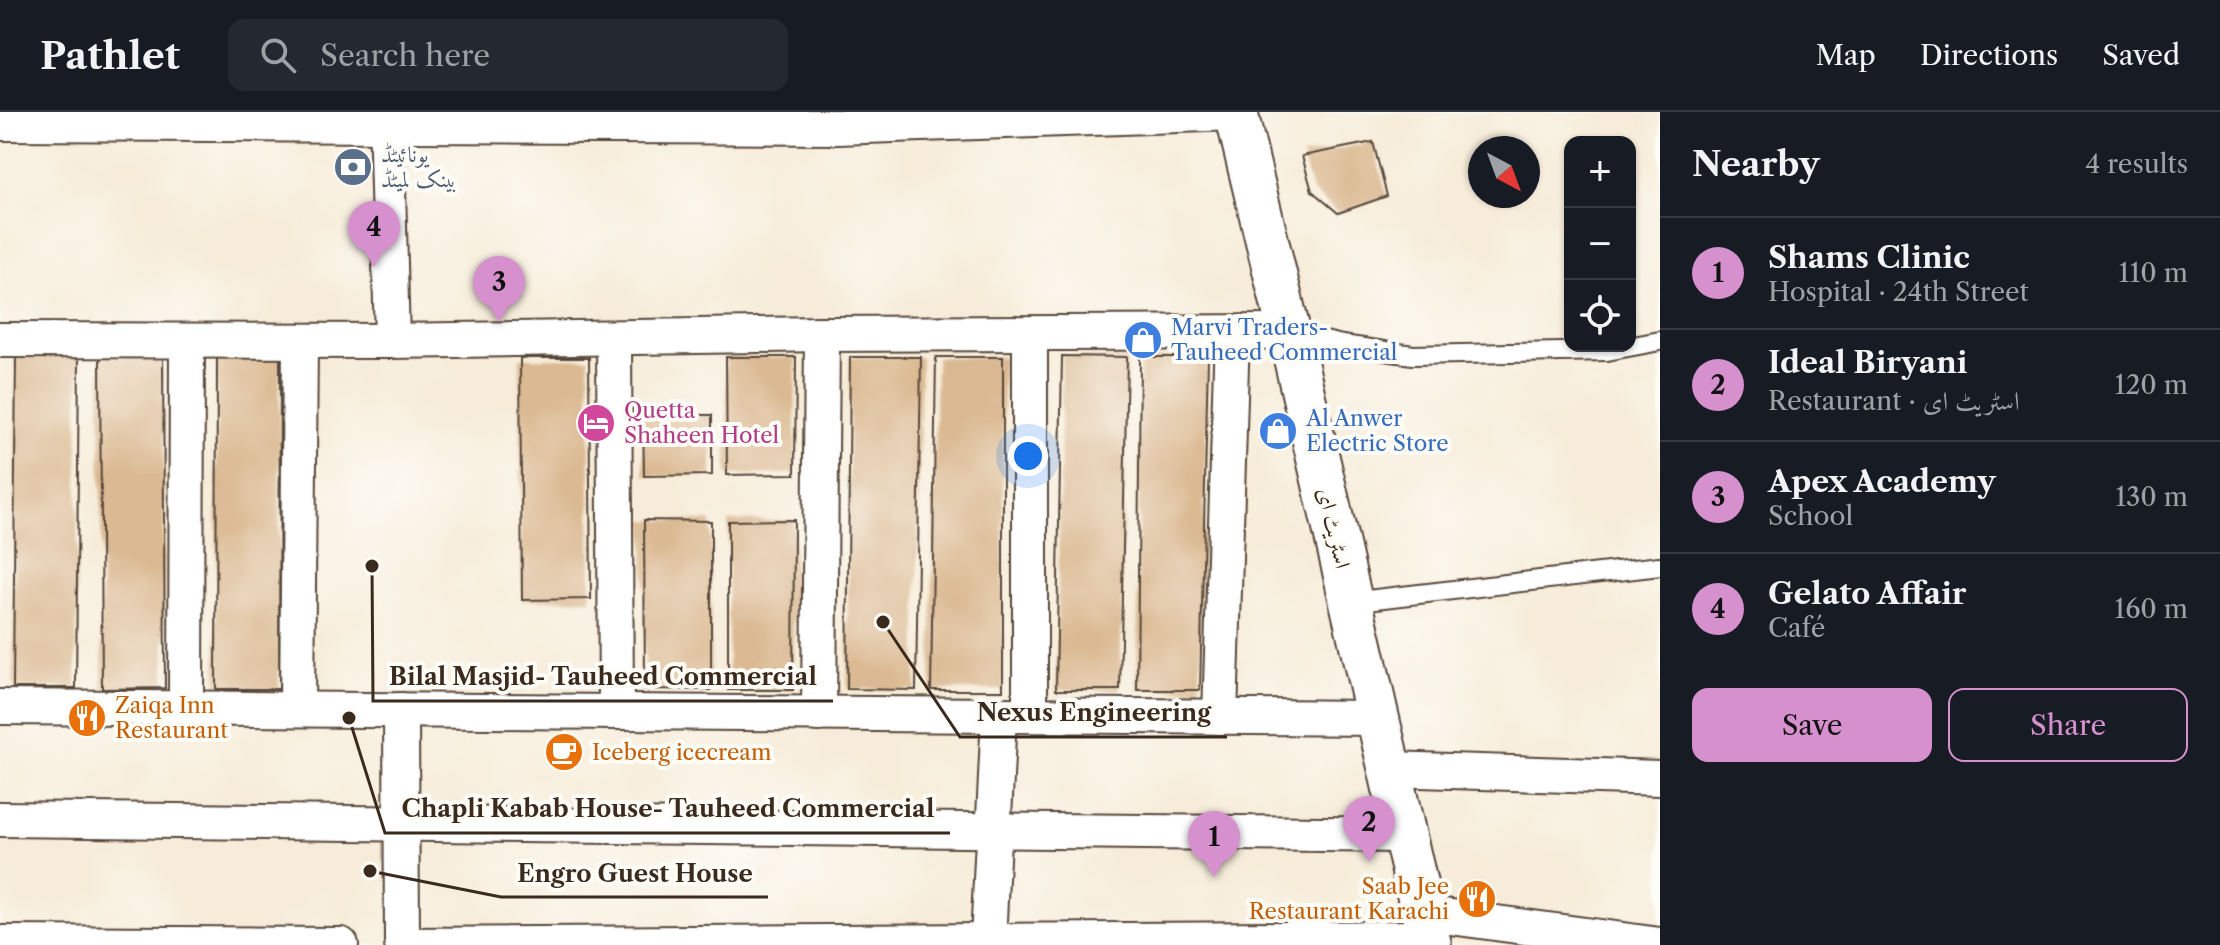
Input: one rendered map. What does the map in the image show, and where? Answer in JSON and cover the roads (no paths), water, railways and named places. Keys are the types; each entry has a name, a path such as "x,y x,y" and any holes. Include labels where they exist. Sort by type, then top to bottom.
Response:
{"street":[{"path":"0,123 386,118 837,127 1236,112"},
{"name":"اسٹریٹ ای","path":"1236,112 1426,932"},
{"path":"386,118 392,341"},
{"path":"0,340 392,341 822,334 1289,332"},
{"path":"1220,717 1232,333"},
{"path":"819,714 822,334"},
{"path":"988,941 992,830 1015,715 1030,334"},
{"path":"614,338 616,712"},
{"path":"186,708 187,341"},
{"path":"297,709 300,341"},
{"path":"0,707 1377,718"},
{"path":"401,710 403,945 988,941 1426,932 1660,945"},
{"path":"1389,769 1660,778"},
{"path":"0,819 1404,835"},
{"path":"0,943 341,945"}],"lane":[{"path":"1289,332 1342,345 1413,355 1607,351 1660,341"},
{"path":"1350,602 1660,566"}],"place":[{"name":"یونائیٹڈ بینک لمیٹڈ","path":"353,167"},
{"name":"Gelato Affair","path":"374,267"},
{"name":"Apex Academy","path":"499,322"},
{"name":"Marvi Traders- Tauheed Commercial","path":"1143,340"},
{"name":"Quetta Shaheen Hotel","path":"596,423"},
{"name":"Al Anwer Electric Store","path":"1278,431"},
{"name":"Bilal Masjid- Tauheed Commercial","path":"372,566"},
{"name":"Nexus Engineering","path":"883,622"},
{"name":"Zaiqa Inn Restaurant","path":"87,718"},
{"name":"Chapli Kabab House- Tauheed Commercial","path":"349,718"},
{"name":"Iceberg icecream","path":"564,752"},
{"name":"Ideal Biryani","path":"1369,862"},
{"name":"Engro Guest House","path":"370,871"},
{"name":"Shams Clinic","path":"1214,877"},
{"name":"Saab Jee Restaurant Karachi","path":"1477,899"}]}
